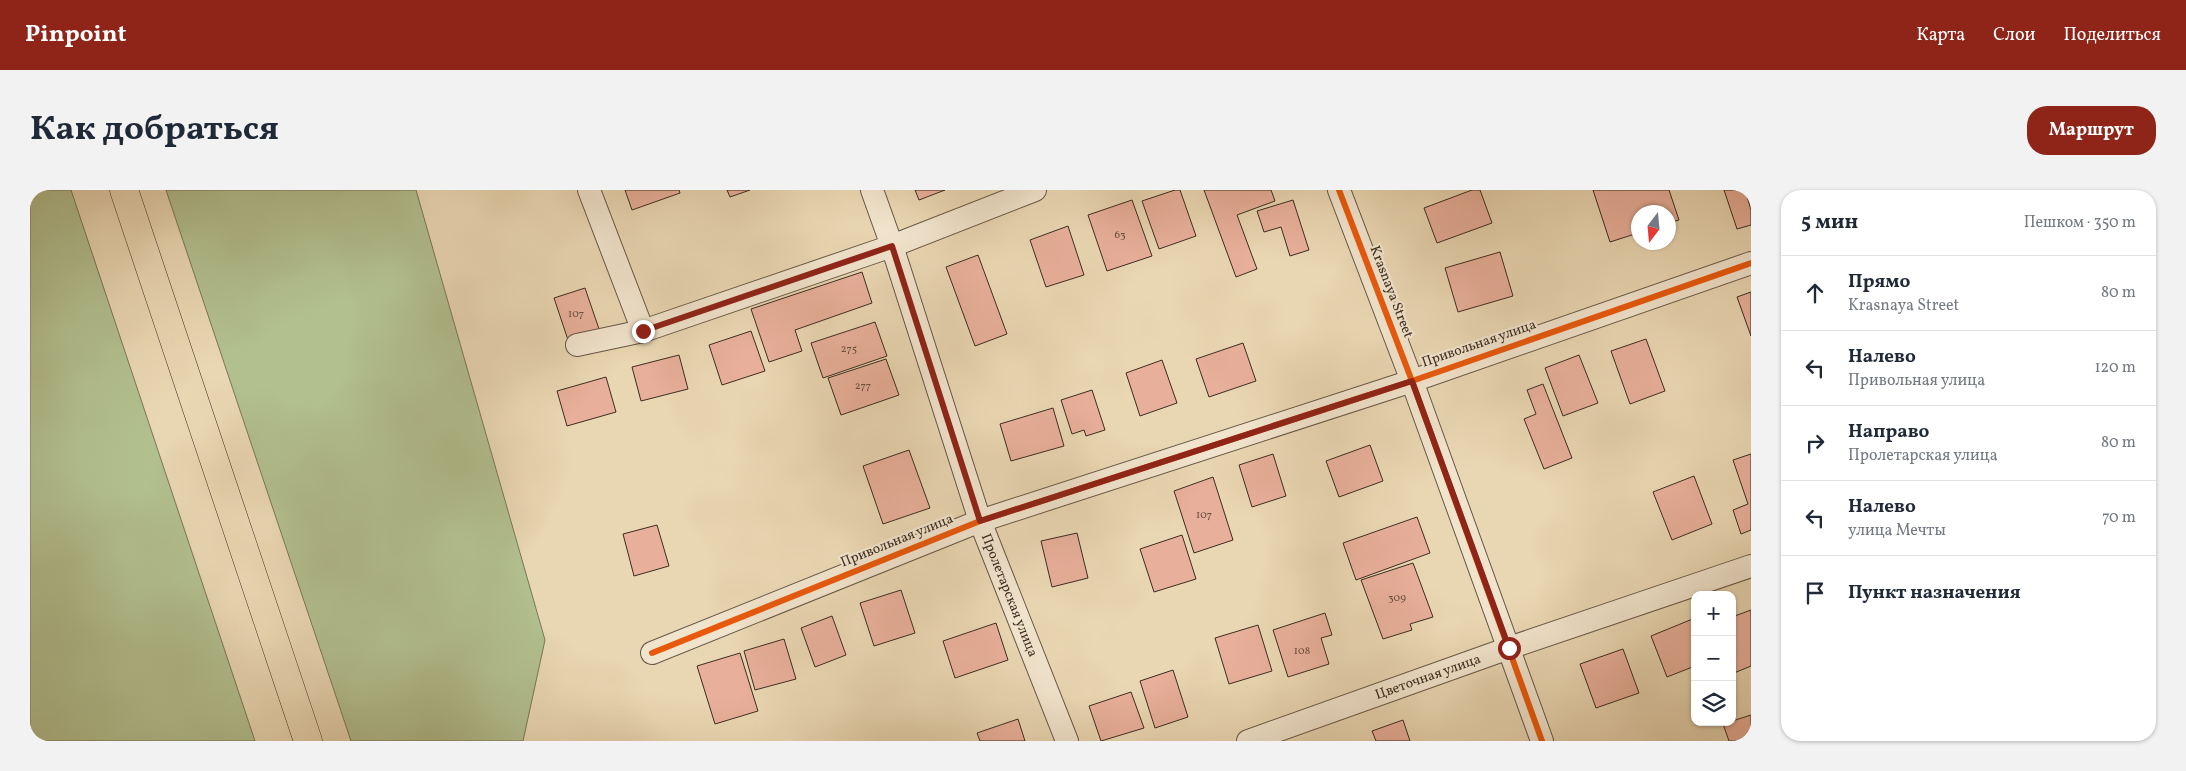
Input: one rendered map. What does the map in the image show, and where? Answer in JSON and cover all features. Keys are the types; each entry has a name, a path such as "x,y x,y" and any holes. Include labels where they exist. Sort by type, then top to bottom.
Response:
{"main road":[{"path":"124,190 308,741"}],"street":[{"path":"589,190 643,331"},
{"name":"Пролетарская улица","path":"872,190 892,246 980,521 1067,741"},
{"path":"577,345 643,331 892,246 1034,190"},
{"name":"Krasnaya Street","path":"1339,190 1412,381 1542,741"},
{"name":"Привольная улица","path":"652,653 980,521 1412,381 1751,263"},
{"name":"Цветочная улица","path":"1248,741 1509,648 1751,566"}],"green space":[{"path":"30,190 71,190 255,741 30,741"},
{"path":"166,190 416,190 545,640 523,741 351,741"}],"building":[{"path":"625,190 679,190 680,193 632,210"},
{"path":"727,190 750,190 730,197"},
{"path":"915,190 945,190 919,200"},
{"path":"1180,190 1196,236 1159,249 1142,201"},
{"path":"1204,190 1271,190 1275,201 1237,215 1257,269 1236,277"},
{"path":"1472,190 1480,190 1492,223 1437,243 1424,208"},
{"path":"1593,190 1669,190 1674,205 1631,205 1631,235 1610,242"},
{"path":"1724,190 1745,190 1751,210 1751,225 1737,229"},
{"path":"1132,200 1152,256 1107,271 1088,215"},
{"path":"1293,200 1309,250 1290,256 1281,227 1264,232 1257,211"},
{"path":"1068,226 1084,275 1046,287 1030,240"},
{"path":"1500,252 1513,296 1458,312 1445,268"},
{"path":"978,255 1007,334 975,346 946,267"},
{"path":"862,272 872,303 795,330 802,351 769,362 751,309"},
{"path":"585,288 599,329 568,340 554,298"},
{"path":"1751,292 1751,336 1737,297"},
{"path":"875,322 887,356 823,378 811,343"},
{"path":"751,331 765,371 722,385 709,345"},
{"path":"1646,339 1665,391 1630,404 1611,351"},
{"path":"1243,343 1256,381 1209,397 1196,359"},
{"path":"679,355 688,389 641,401 632,367"},
{"path":"1579,355 1598,403 1563,416 1545,368"},
{"path":"886,359 899,395 841,415 828,378"},
{"path":"1162,360 1177,403 1140,416 1126,373"},
{"path":"606,377 616,412 567,426 557,391"},
{"path":"1543,384 1572,458 1544,469 1524,419 1536,414 1527,390"},
{"path":"1092,390 1105,430 1086,436 1084,430 1072,434 1061,400"},
{"path":"1053,408 1064,446 1011,461 1000,424"},
{"path":"1370,445 1383,481 1339,497 1326,461"},
{"path":"909,450 930,508 883,524 863,466"},
{"path":"1273,454 1286,496 1252,507 1239,465"},
{"path":"1751,454 1751,530 1741,534 1733,510 1748,504 1733,460"},
{"path":"1694,476 1712,524 1672,540 1653,492"},
{"path":"1213,477 1233,540 1194,553 1174,491"},
{"path":"1417,517 1430,553 1356,580 1343,543"},
{"path":"657,525 669,566 634,576 623,534"},
{"path":"1077,533 1088,578 1052,587 1041,541"},
{"path":"1182,535 1196,579 1154,592 1140,549"},
{"path":"1413,563 1433,617 1410,624 1412,630 1383,639 1361,580"},
{"path":"901,590 915,633 874,646 860,603"},
{"path":"1751,610 1751,666 1736,672 1736,636 1736,616"},
{"path":"1325,613 1332,635 1321,638 1329,664 1288,677 1273,630"},
{"path":"832,616 846,655 815,667 801,628"},
{"path":"1691,620 1691,668 1667,677 1651,636"},
{"path":"996,623 1008,660 955,678 943,641"},
{"path":"1258,625 1272,671 1229,684 1215,638"},
{"path":"784,639 796,679 755,690 744,651"},
{"path":"1623,649 1639,693 1596,708 1580,664"},
{"path":"740,653 758,711 715,724 697,666"},
{"path":"1173,670 1188,717 1155,728 1140,681"},
{"path":"1131,692 1144,728 1101,741 1089,706"},
{"path":"1751,715 1751,741 1729,741 1724,726 1736,726 1736,720"},
{"path":"1018,719 1025,741 980,741 977,733"},
{"path":"1403,720 1410,741 1376,741 1372,731"}],"cycle path":[{"path":"1339,190 1412,381 1542,741"},
{"path":"652,653 980,521 1412,381 1751,263"}],"route":[{"path":"643,331 892,246 980,521 1412,381 1509,648"}]}
